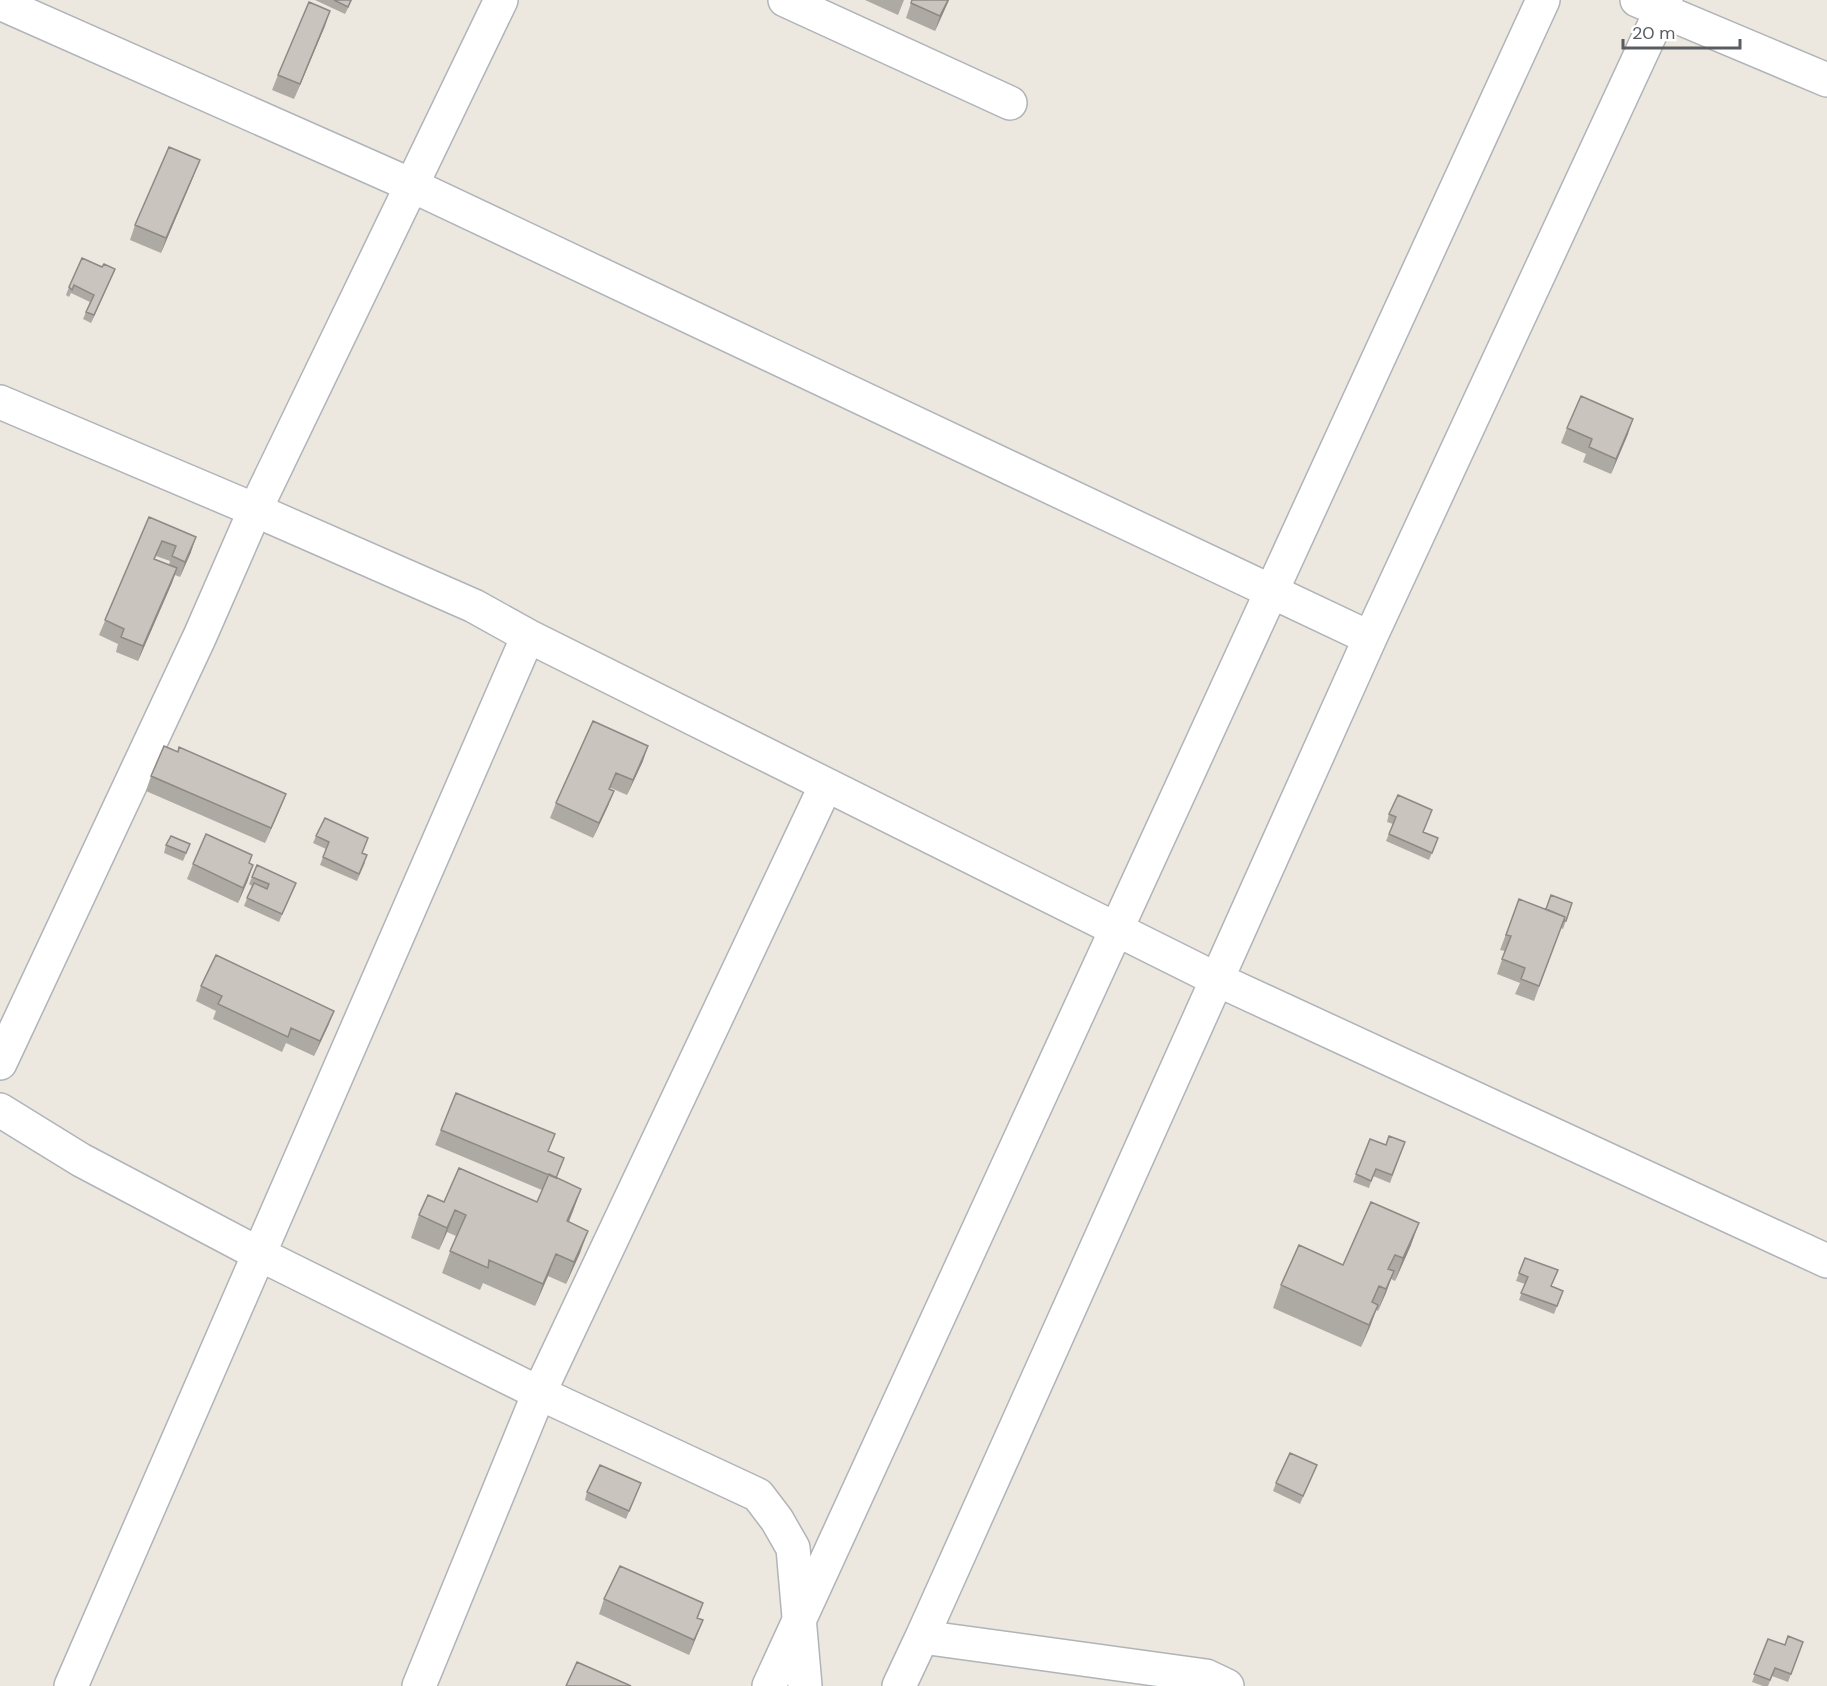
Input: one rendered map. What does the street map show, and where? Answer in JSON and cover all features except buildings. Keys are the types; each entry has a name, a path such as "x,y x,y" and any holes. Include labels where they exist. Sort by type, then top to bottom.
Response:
{"street":[{"path":"0,1063 200,636 255,510 501,0"},
{"path":"785,0 1010,103"},
{"path":"769,1686 1543,0"},
{"path":"0,3 411,185 1370,638"},
{"path":"899,1686 1655,4 1827,80"},
{"path":"0,402 474,606 528,636 1216,979 1827,1261"},
{"path":"71,1686 528,636"},
{"path":"419,1686 539,1393 826,785"},
{"path":"0,1110 81,1160 259,1254 539,1393 758,1495 777,1520 793,1548 805,1686"},
{"path":"922,1637 1206,1676 1227,1686"}]}
